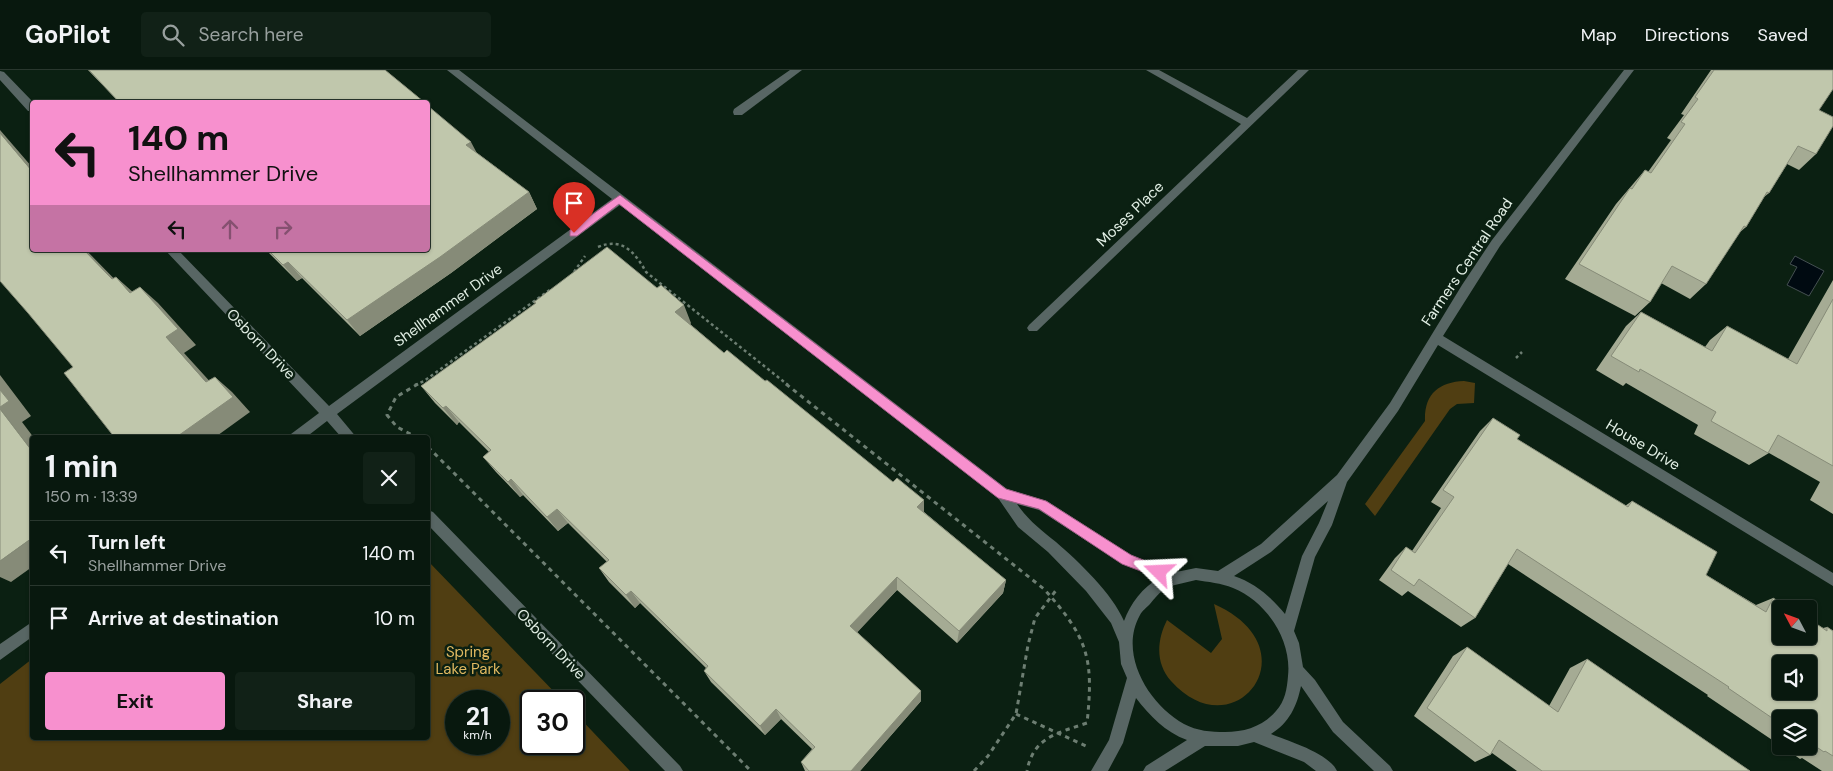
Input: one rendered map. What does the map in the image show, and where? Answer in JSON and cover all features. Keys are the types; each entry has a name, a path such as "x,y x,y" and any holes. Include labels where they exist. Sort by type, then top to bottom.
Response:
{"street":[{"path":"452,70 1003,494 1024,523 1053,548 1091,586 1116,618 1126,641"},
{"path":"738,112 797,70"},
{"path":"1151,70 1247,123"},
{"name":"Moses Place","path":"1033,328 1304,70"},
{"name":"Farmers Central Road","path":"1220,577 1266,548 1342,479 1394,407 1466,288 1496,243 1629,70"},
{"path":"0,74 30,106"},
{"name":"Shellhammer Drive","path":"299,435 620,199"},
{"name":"Osborn Drive","path":"173,252 348,435"},
{"name":"House Drive","path":"1436,338 1833,580"},
{"name":"Farmers Central Road","path":"1287,630 1309,556 1325,526 1342,479"},
{"path":"1003,494 1042,504 1126,560 1175,578"},
{"name":"Osborn Drive","path":"430,518 674,771"},
{"path":"1196,574 1220,577 1246,587 1267,603 1287,630 1295,650 1297,671 1292,698 1283,714 1270,727 1255,735 1228,741 1202,739 1180,731 1162,719 1147,703 1134,682 1127,662 1126,641 1131,621 1139,603 1155,588 1175,578 1196,574"},
{"path":"0,653 30,630"},
{"path":"1297,671 1310,685 1338,728 1385,771"},
{"path":"1099,771 1116,743 1134,682"},
{"path":"1255,735 1309,757 1329,771"},
{"path":"1151,771 1202,739"}],"path":[{"path":"594,249 603,244 617,244 627,247 638,256 646,272 1051,596 1073,621 1085,644 1092,678 1087,723 1042,740 1032,751 1027,771"},
{"path":"568,277 576,271 583,258 589,253"},
{"path":"412,435 396,427 387,415 390,403 403,392 424,381 552,288"},
{"path":"430,449 751,771"},
{"path":"974,771 988,756 1016,714 1028,645 1035,618 1061,585"},
{"path":"1016,714 1090,748"}],"green space":[{"path":"1464,381 1475,383 1474,403 1457,404 1450,409 1375,516 1365,504 1425,421 1425,412 1430,397 1440,387"},
{"name":"Spring Lake Park","path":"430,563 552,690 520,690 520,755 585,755 585,724 630,771 0,771 0,684 30,661 30,740 430,740"},
{"path":"1214,604 1244,623 1259,645 1261,667 1254,686 1239,700 1218,705 1195,700 1171,681 1162,667 1159,651 1161,635 1167,620 1211,653 1222,639"}],"shaded area":[{"path":"1795,256 1824,271 1809,296 1787,285 1797,267 1790,264"}],"building":[{"path":"89,70 385,70 422,100 117,100"},
{"path":"1714,70 1833,70 1833,89 1819,110 1833,117 1833,126 1816,154 1798,146 1769,193 1767,192 1746,227 1744,226 1706,284 1672,266 1650,302 1579,264 1630,188 1632,189 1645,170 1651,173 1685,124 1681,122 1698,99 1695,97"},
{"path":"430,108 471,142 466,145 529,192 440,257 347,320 288,262 283,265 270,252 430,252"},
{"path":"0,133 30,169 30,252 86,252 112,279 116,277 130,293 140,287 178,329 166,337 206,382 215,377 233,397 179,435 113,435 64,373 73,367 0,281"},
{"path":"607,247 657,288 661,285 684,305 675,312 724,353 727,350 893,482 897,478 924,500 917,507 1006,580 959,631 897,577 850,626 921,691 851,771 809,771 801,762 815,747 776,709 760,726 704,671 708,666 631,591 626,595 599,568 609,560 557,509 547,517 511,479 508,482 483,457 491,450 446,406 443,408 421,386 536,303 534,302"},
{"path":"1833,299 1833,466 1778,435 1768,453 1711,421 1716,412 1640,369 1639,372 1611,356 1641,312 1712,351 1727,326 1797,364"},
{"path":"0,390 9,401 0,407"},
{"path":"0,409 30,448 30,539 0,561"},
{"path":"1493,418 1520,435 1517,439 1628,507 1632,501 1717,552 1706,575 1766,612 1772,600 1772,645 1818,645 1818,625 1827,631 1827,627 1833,631 1833,756 1817,747 1817,710 1772,710 1772,718 1729,687 1517,549 1475,618 1419,579 1414,586 1391,570 1406,547 1415,553 1454,497 1443,490"},
{"path":"1467,647 1558,712 1587,659 1750,771 1542,771 1499,740 1490,755 1427,708"}],"route":[{"path":"574,233 620,199 1003,494 1042,504 1126,560 1159,572"}]}
